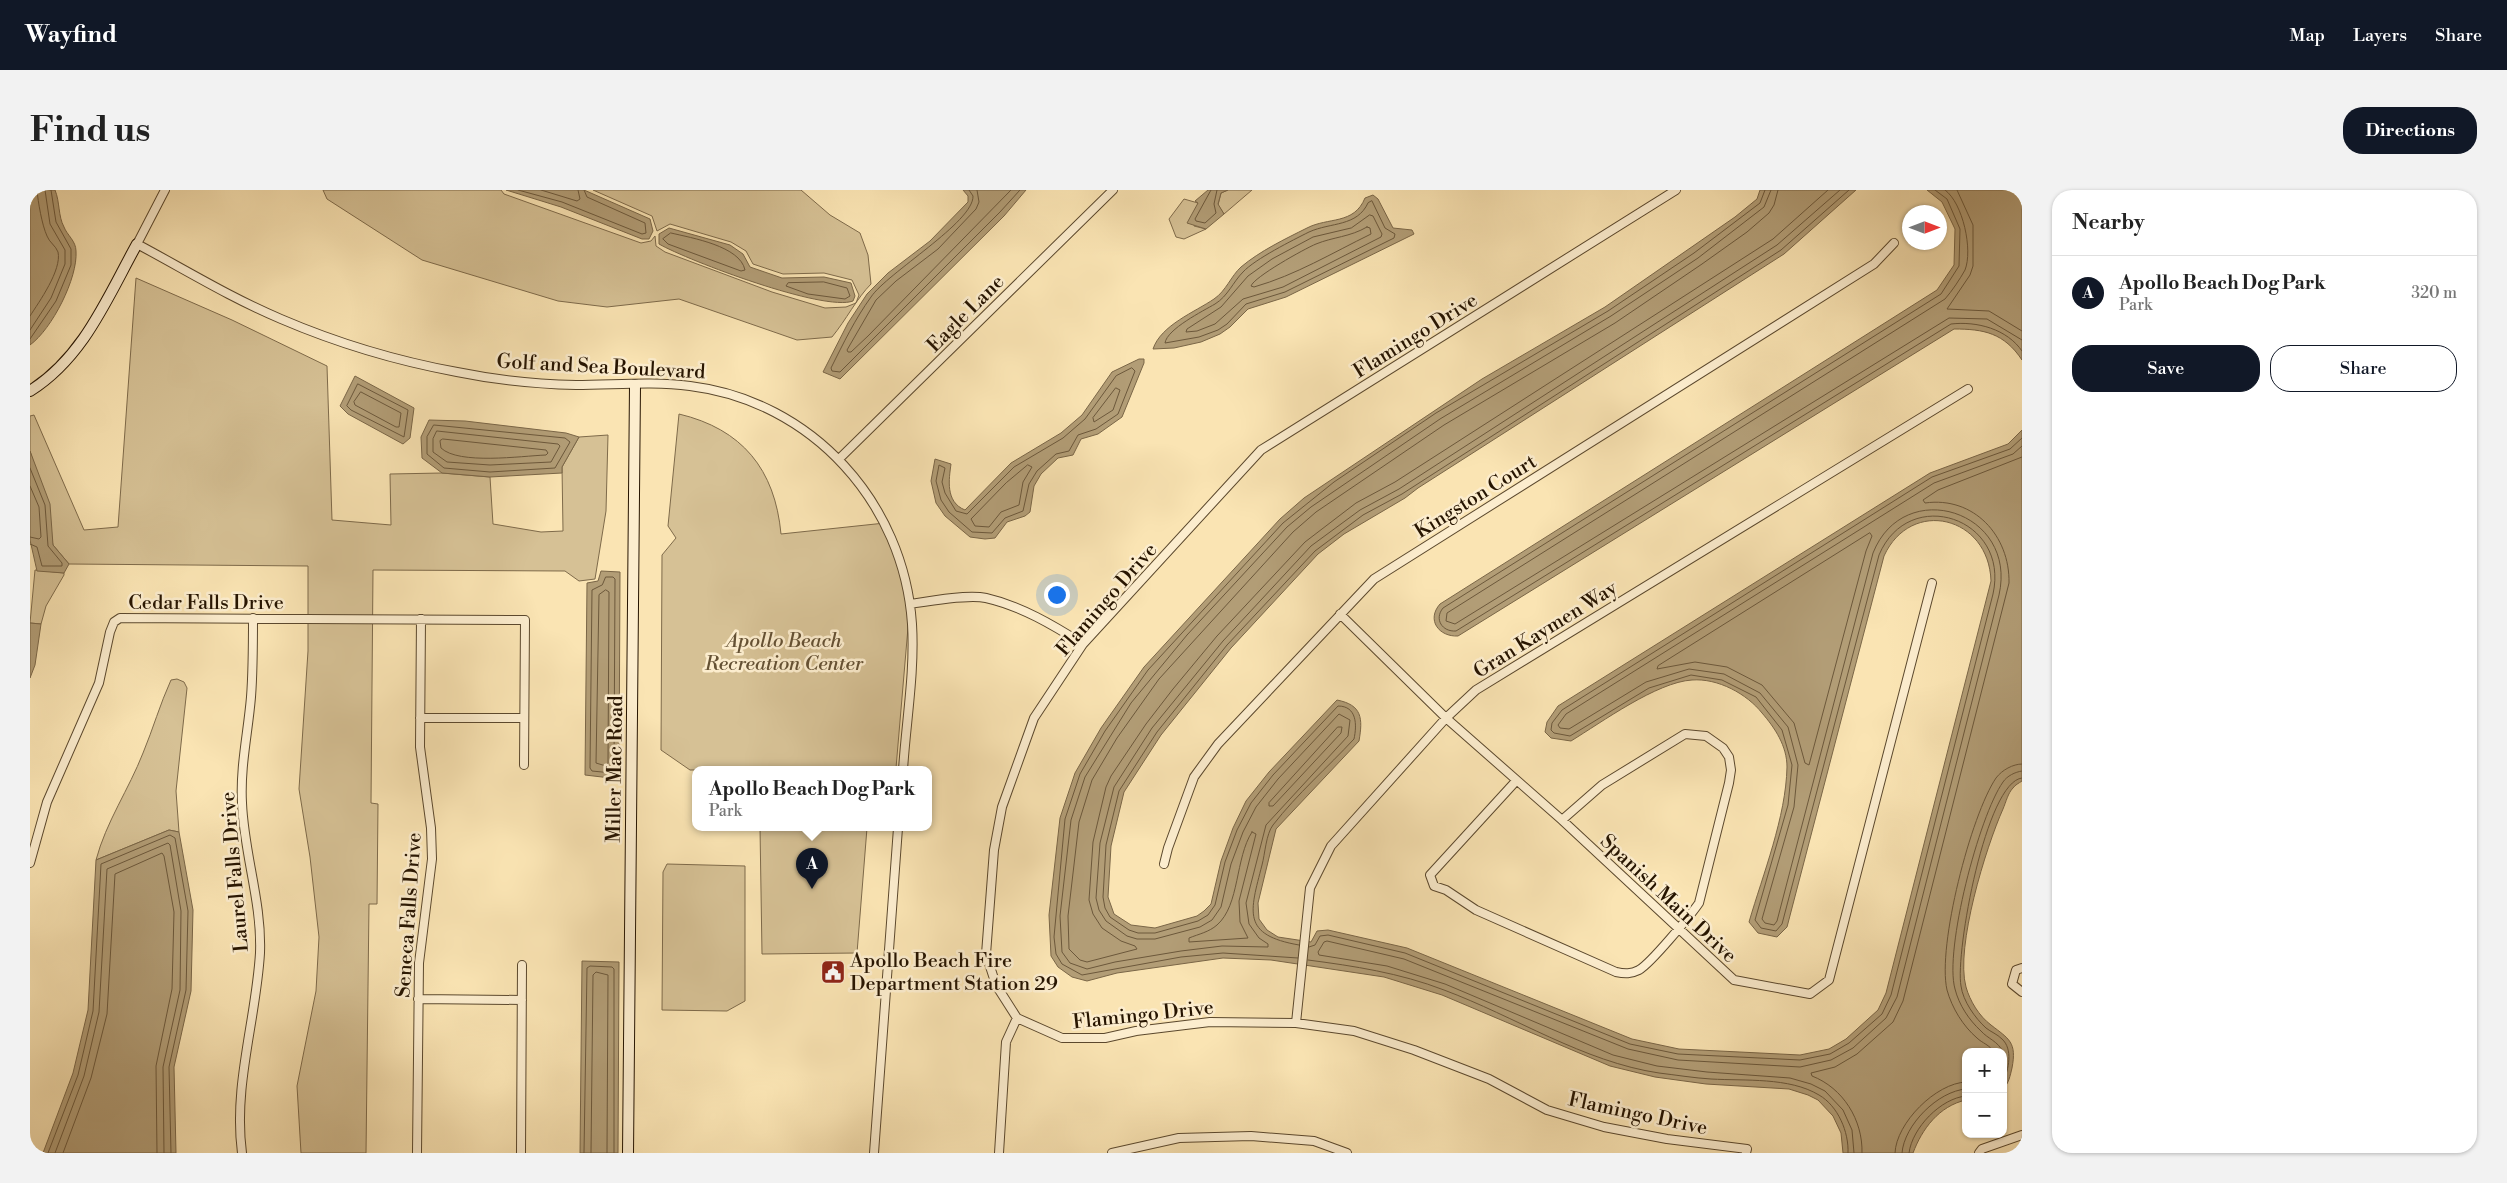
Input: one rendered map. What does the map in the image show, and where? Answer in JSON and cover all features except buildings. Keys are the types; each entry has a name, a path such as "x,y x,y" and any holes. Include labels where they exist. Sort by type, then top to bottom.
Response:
{"street":[{"path":"30,391 69,360 90,330 165,190"},
{"name":"Eagle Lane","path":"840,459 1113,190"},
{"name":"Flamingo Drive","path":"1676,190 1262,450 1083,644 1034,718 1002,808 994,850 986,954 996,985 1017,1018 1062,1038 1105,1038 1136,1031 1210,1022 1296,1023 1354,1031 1414,1050 1489,1079 1547,1110 1604,1126 1667,1139 1746,1149 1746,1153"},
{"name":"Kingston Court","path":"1164,864 1194,777 1218,744 1374,579 1874,264 1894,243"},
{"name":"Golf and Sea Boulevard","path":"136,244 280,318 386,356 458,372 513,381 574,385 686,385 744,398 764,406 804,430 840,459 867,492 885,523 900,561 910,604 912,644 903,766"},
{"name":"Miller Mac Road","path":"628,1153 635,385"},
{"name":"Gran Kaymen Way","path":"1296,1023 1310,888 1331,846 1446,718 1476,690 1968,389"},
{"name":"Spanish Main Drive","path":"1340,614 1446,718 1562,820 1734,980 1810,994 1830,980 1932,583"},
{"path":"910,604 985,598 1047,621 1083,644"},
{"name":"Cedar Falls Drive","path":"30,863 47,802 99,682 114,622 120,618 525,620 524,718"},
{"name":"Laurel Falls Drive","path":"242,1153 240,1103 244,1060 257,990 260,951 257,904 242,804 243,758 251,698 253,618"},
{"name":"Seneca Falls Drive","path":"417,1153 419,963 432,859 431,828 420,747 421,619"},
{"path":"420,718 524,718 524,765"},
{"path":"1516,781 1430,875 1434,886 1446,890 1476,910 1616,972 1627,974 1640,969 1679,928 1699,903 1729,783 1731,770 1729,757 1716,741 1695,734 1685,734 1672,740 1602,785 1586,797 1562,820"},
{"path":"872,1153 898,831"},
{"path":"521,1153 522,965"},
{"path":"2022,968 2016,970 2012,984 2022,992"},
{"path":"418,999 522,1000"},
{"path":"999,1153 1006,1042 1017,1018"},
{"path":"1979,1153 1982,1150 2022,1135"},
{"path":"1112,1153 1179,1138 1251,1136 1314,1141 1347,1153"}],"green space":[{"path":"323,190 501,190 504,194 641,243 651,241 655,236 656,246 665,252 772,292 825,308 846,307 856,303 832,337 797,340 679,299 607,307 558,301 422,260 327,199"},
{"path":"593,190 801,190 830,215 860,233 868,255 871,284 856,302 859,295 852,280 824,273 783,274 753,264 746,251 731,242 670,224 657,231 652,216"},
{"path":"1228,190 1252,190 1224,214 1218,205 1221,193"},
{"path":"1184,199 1198,203 1194,226 1206,229 1184,239 1176,237 1169,219"},
{"path":"136,278 232,320 327,366 332,520 391,525 390,474 442,473 490,477 493,524 541,532 563,531 562,467 579,437 608,435 606,511 595,579 579,581 565,571 373,570 371,803 378,804 377,904 369,904 366,1153 301,1153 297,1086 316,991 319,937 310,857 299,789 308,651 308,566 69,564 53,545 30,451 30,416 34,415 84,530 118,527"},
{"name":"Apollo Beach Recreation Center","path":"679,414 721,430 737,441 751,455 763,471 771,490 781,534 885,523 910,604 896,766 692,766 692,770 690,770 661,750 662,555 676,538 668,526"},
{"path":"35,570 64,573 46,606 41,624 30,623"},
{"path":"177,679 184,682 187,688 176,791 179,832 169,830 96,860 106,832 143,753 171,680"},
{"path":"760,831 867,831 857,953 762,954"},
{"path":"667,864 745,866 745,1001 727,1011 662,1010 663,872"}],"water":[{"path":"30,190 55,190 62,223 75,244 76,262 68,288 55,315 47,327 30,345"},
{"path":"506,190 584,190 650,219 653,231 649,239 642,239 561,207"},
{"path":"963,190 1026,190 1004,216 840,379 823,372 848,323 867,294 888,273 930,241 968,202 968,196"},
{"path":"1208,190 1228,190 1221,193 1218,204 1224,214 1206,229 1187,223 1198,203 1195,201"},
{"path":"1760,190 1856,190 1784,254 1405,498 1344,534 1318,554 1231,648 1161,735 1124,792 1111,846 1108,897 1114,914 1131,925 1155,928 1197,916 1204,911 1211,904 1221,861 1233,828 1246,801 1269,772 1337,700 1352,705 1359,714 1361,726 1359,741 1276,829 1258,903 1259,919 1267,930 1278,937 1311,942 1317,931 1328,930 1407,948 1632,1039 1679,1049 1800,1055 1829,1049 1846,1039 1878,1010 1886,993 1991,581 1987,559 1977,541 1963,529 1947,522 1929,521 1912,526 1896,537 1884,556 1787,927 1777,937 1758,933 1749,922 1783,806 1787,767 1783,745 1771,725 1756,706 1740,694 1722,685 1702,680 1692,680 1678,682 1647,695 1571,741 1551,738 1545,732 1547,722 1558,706 1930,473 2008,444 2022,430 2022,781 2008,795 1988,847 1968,923 1964,969 1966,987 1976,1008 1987,1021 2007,1038 2012,1047 2012,1068 2007,1083 2007,1048 1962,1048 1962,1101 1948,1107 1933,1120 1921,1135 1913,1153 1843,1153 1841,1133 1833,1116 1818,1100 1808,1095 1789,1089 1706,1084 1655,1077 1610,1066 1442,995 1384,977 1271,960 1223,958 1117,973 1087,981 1072,977 1058,967 1051,956 1049,915 1060,818 1075,773 1101,728 1144,667 1280,519 1304,498 1482,379 1605,307 1735,217 1757,199"},
{"path":"1927,190 2022,190 2022,360 2008,344 1993,334 1975,330 1954,329 1458,636 1451,636 1440,631 1434,616 1440,604 1937,290 1954,265 1955,229 1947,212 1947,205 1943,205"},
{"path":"1373,195 1378,199 1393,228 1412,230 1414,234 1286,297 1248,309 1220,334 1201,342 1174,348 1153,349 1157,340 1171,326 1218,296 1237,271 1248,261 1307,228 1354,213 1365,198"},
{"path":"669,228 730,245 743,254 750,267 782,278 824,277 851,283 855,296 853,301 838,302 815,299 756,283 698,262 659,244 659,234"},
{"path":"1139,359 1144,359 1144,363 1122,417 1098,434 1081,439 1073,455 1058,458 1041,474 1034,486 1030,512 1025,516 1007,522 995,538 985,539 970,537 945,516 936,503 931,481 935,459 951,464 949,483 951,496 954,502 965,510 1011,463 1061,433 1082,415 1112,372"},
{"path":"355,376 414,408 410,438 403,444 348,414 340,406"},
{"path":"429,420 465,421 566,433 579,437 562,467 562,473 490,477 442,473 422,458 421,437"},
{"path":"30,451 50,504 53,545 69,564 64,573 37,571 30,540"},
{"path":"601,571 620,572 619,779 585,775 587,583 598,581"},
{"path":"30,623 41,624 35,665 30,678"},
{"path":"169,830 179,832 193,910 191,991 174,1067 176,1153 43,1153 73,1073 88,1010 96,860"},
{"path":"582,961 619,962 618,1153 580,1153"}],"place":[{"name":"Apollo Beach Dog Park","path":"812,889"},
{"name":"Apollo Beach Fire Department Station 29","path":"833,972"}]}
